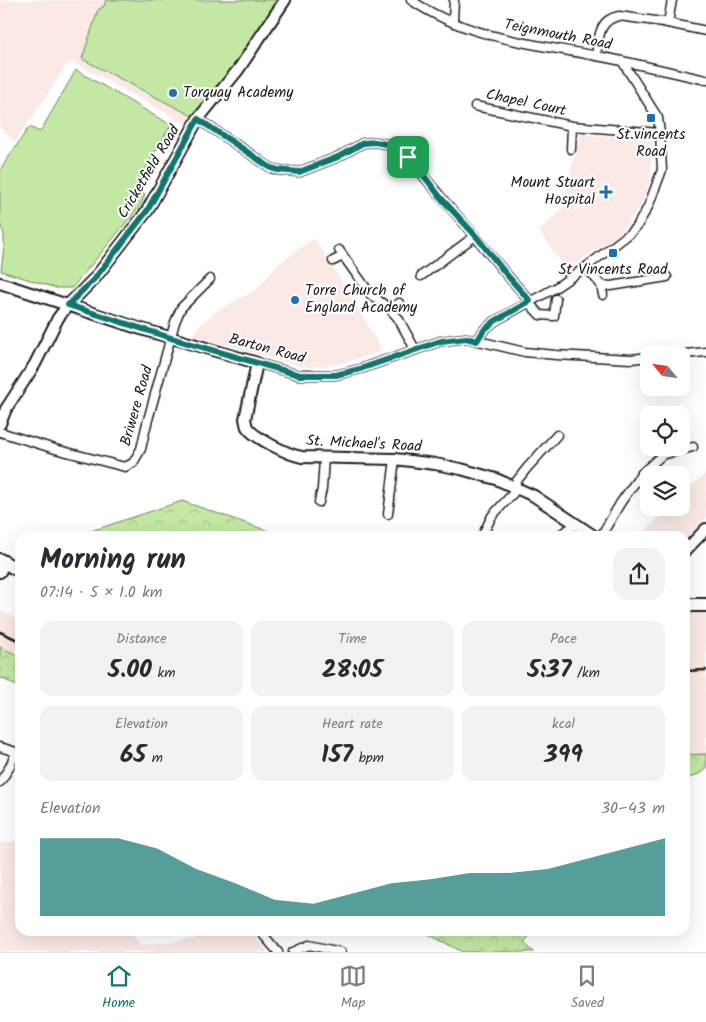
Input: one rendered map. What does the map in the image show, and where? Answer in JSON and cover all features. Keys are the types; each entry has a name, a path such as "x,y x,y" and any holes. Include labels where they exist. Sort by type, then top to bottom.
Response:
{"main road":[{"path":"1,565 15,569"},
{"path":"690,606 706,605"}],"street":[{"name":"Cricketfield Road","path":"0,424 6,409 35,364 58,318 95,278 147,211 198,119 238,70 285,0"},
{"name":"Teignmouth Road","path":"411,0 453,22 486,34 706,80"},
{"path":"453,22 454,0"},
{"path":"668,23 672,0"},
{"path":"596,56 602,26 612,17 619,16 668,23 706,32"},
{"path":"477,341 484,330 495,321 555,288 586,267 629,234 644,216 656,190 662,170 658,118 622,61"},
{"name":"Chapel Court","path":"475,106 572,126 660,133"},
{"path":"198,119 271,168 278,170 299,172 338,157 363,143 375,142 397,146 476,236 540,315 554,316 556,299"},
{"name":"Chapel Court","path":"571,149 572,126"},
{"path":"421,276 439,268 476,236"},
{"path":"333,260 341,253 371,295 390,309 398,318 415,349"},
{"path":"586,267 601,285 603,296"},
{"path":"601,285 611,286 667,277"},
{"name":"Briwere Road","path":"0,432 55,449 125,467 133,463 141,449 175,322 181,308 210,279"},
{"name":"Barton Road","path":"0,283 171,338 300,375 336,375 360,369 441,341 466,338 540,354 640,358"},
{"path":"390,309 399,303"},
{"path":"690,354 706,352"},
{"name":"St. Michael's Road","path":"257,363 245,419 247,427 256,436 293,455 324,458 395,459 461,469 496,479 534,496 587,531"},
{"path":"484,531 492,516 515,488 527,468 557,435"},
{"path":"604,531 625,496 642,474 662,456 692,447"},
{"path":"318,502 322,489 324,458"},
{"path":"388,514 395,459"},
{"path":"565,531 577,524"},
{"path":"690,546 706,529"},
{"path":"0,747 15,752"},
{"path":"0,782 15,758"},
{"path":"264,936 278,952"},
{"path":"293,952 309,945 341,952"}],"shaded area":[{"name":"Torquay Academy","path":"0,0 277,0 198,119 184,123 73,62 65,67 15,142 0,128"},
{"name":"Mount Stuart Hospital","path":"581,134 653,140 650,180 642,203 620,233 566,270 539,231 565,206 568,180"},
{"name":"Torre Church of England Academy","path":"314,238 360,311 382,351 339,364 310,367 296,365 192,335 202,323 220,309 256,290 276,266"},
{"path":"706,473 706,519 690,535 690,531 646,531 660,516 690,516 690,487"},
{"path":"0,610 15,618 15,654 0,647"},
{"path":"690,612 706,612 706,754 690,755"},
{"path":"0,842 15,842 15,936 134,936 142,945 195,939 199,936 254,936 268,952 0,952"}],"green space":[{"path":"106,0 277,0 243,57 198,119 82,59 98,10 104,6"},
{"path":"76,70 171,125 135,187 145,195 140,206 72,288 56,288 1,271 4,234 0,224 0,170 29,127 40,132"},
{"path":"182,501 268,531 91,531"},
{"path":"0,647 15,654 15,685 0,677"},
{"path":"706,754 706,770 690,778 690,755"},
{"path":"432,936 529,936 524,943 534,952 463,952"}],"railway":[{"path":"0,632 15,639"},
{"path":"690,671 706,670"}],"place":[{"name":"Torquay Academy","path":"173,93"},
{"name":"St.vincents Road","path":"651,118"},
{"name":"Mount Stuart Hospital","path":"606,192"},
{"name":"St Vincents Road","path":"613,253"},
{"name":"Torre Church of England Academy","path":"295,300"}],"route":[{"path":"198,119 271,168 278,170 299,172 338,157 363,143 375,142 397,146 408,157 530,301 495,321 484,330 477,341 466,338 441,341 360,369 336,375 300,375 171,338 68,305 95,278 147,211 198,119"}]}
